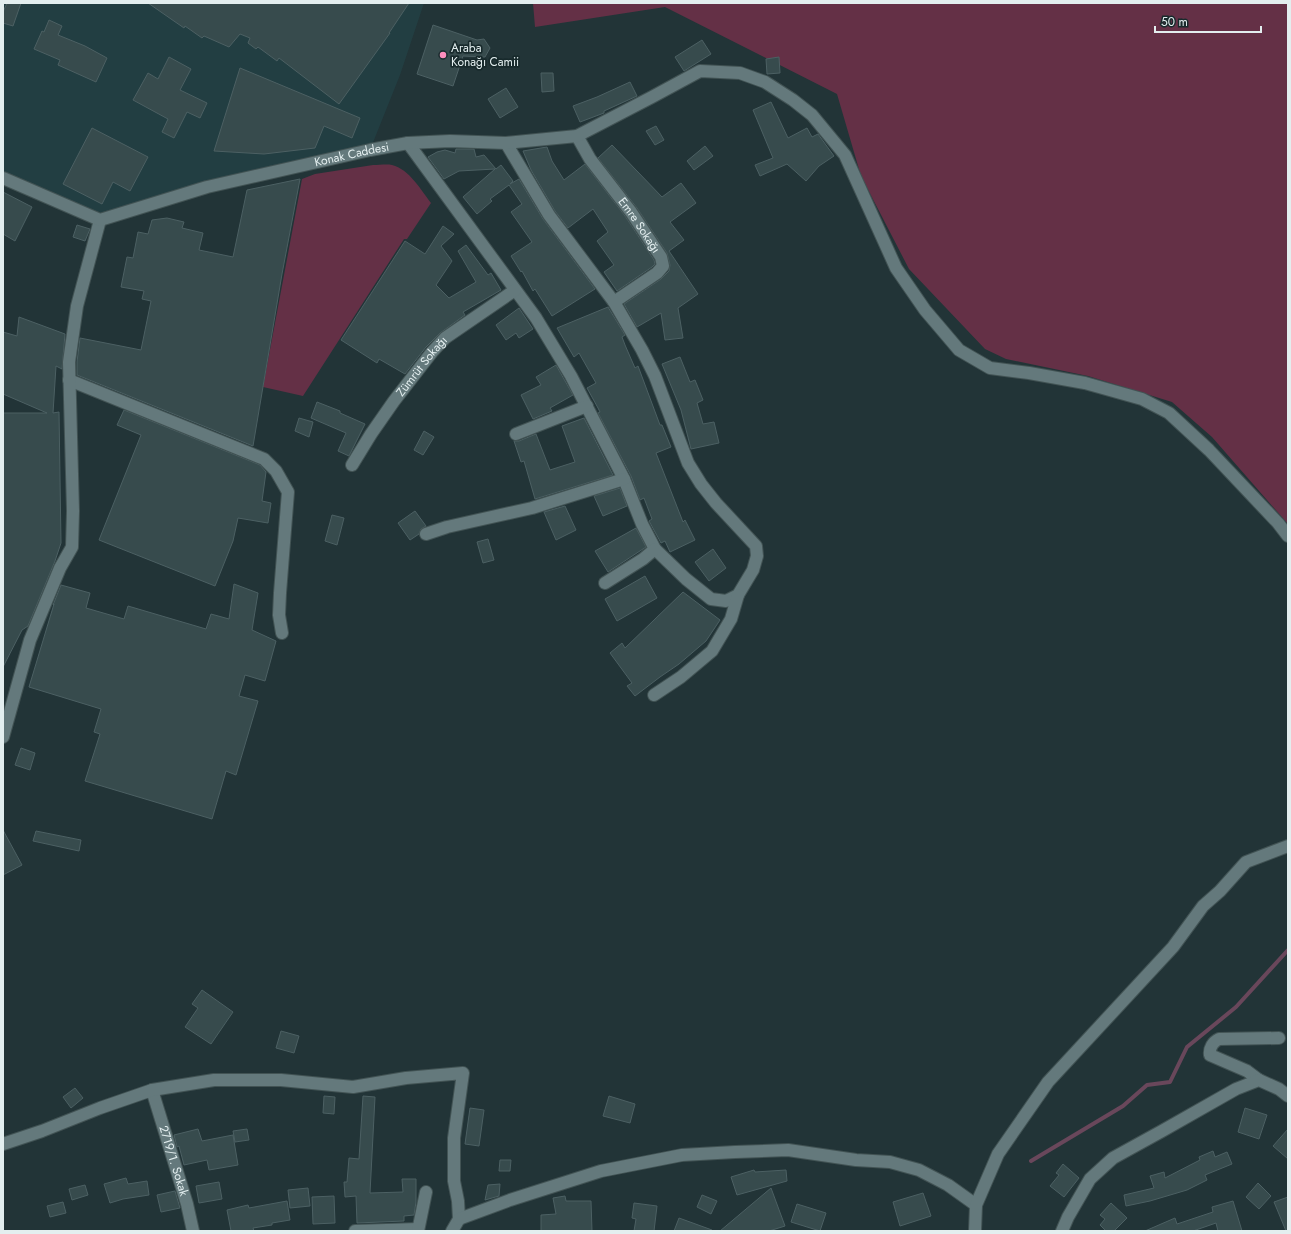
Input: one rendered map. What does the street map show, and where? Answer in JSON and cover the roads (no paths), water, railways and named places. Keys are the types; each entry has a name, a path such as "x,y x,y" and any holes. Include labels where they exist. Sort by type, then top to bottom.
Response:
{"street":[{"name":"Konak Caddesi","path":"100,220 207,187 370,150 408,143 450,140 506,143 577,136 652,98 700,71 740,73 765,82 793,100 812,115 846,155 896,268 925,310 959,350 990,368 1085,383 1142,399 1169,413 1210,450 1278,523 1288,536"},
{"name":"Emre Sokağı","path":"577,136 590,159 631,212 661,257 663,266 657,273 614,302"},
{"path":"408,143 536,318 587,406 624,478 642,524 655,549 686,579 711,598 726,601 738,595"},
{"path":"506,143 549,215 614,302 642,350 655,376 688,463 701,484 716,503 756,546 757,556 753,570 738,595 731,619 712,651 682,677 654,695"},
{"path":"3,178 100,220 77,306 69,362 72,456 72,547 60,568 30,640 3,737"},
{"name":"Zümrüt Sokağı","path":"352,465 370,434 394,401 432,352 445,338 515,290"},
{"path":"69,380 264,459 276,471 288,492 279,615 282,633"},
{"path":"516,434 587,406"},
{"path":"426,534 448,527 532,508 624,478"},
{"path":"605,583 643,559 655,549"},
{"path":"975,1231 976,1205 998,1154 1048,1082 1173,947 1203,906 1220,891 1246,862 1288,846"},
{"path":"1279,1038 1219,1039 1214,1041 1209,1051 1210,1055 1247,1071 1259,1080 1279,1089 1288,1096"},
{"path":"3,1144 152,1090 214,1080 281,1080 353,1087 406,1078 462,1073 454,1138 454,1181 458,1201 459,1219 452,1231"},
{"path":"1062,1231 1068,1216 1090,1179 1113,1158 1236,1089 1259,1080"},
{"name":"2719/1. Sokak","path":"152,1090 194,1231"},
{"path":"459,1219 510,1200 601,1171 648,1161 682,1155 788,1150 856,1160 890,1162 919,1170 948,1185 976,1205"},
{"path":"355,1231 418,1230 426,1192"}],"waterway":[{"path":"1031,1161 1123,1106 1147,1085 1170,1082 1187,1047 1236,1007 1288,950"}],"place":[{"name":"Araba Konağı Camii","path":"443,55"}]}
